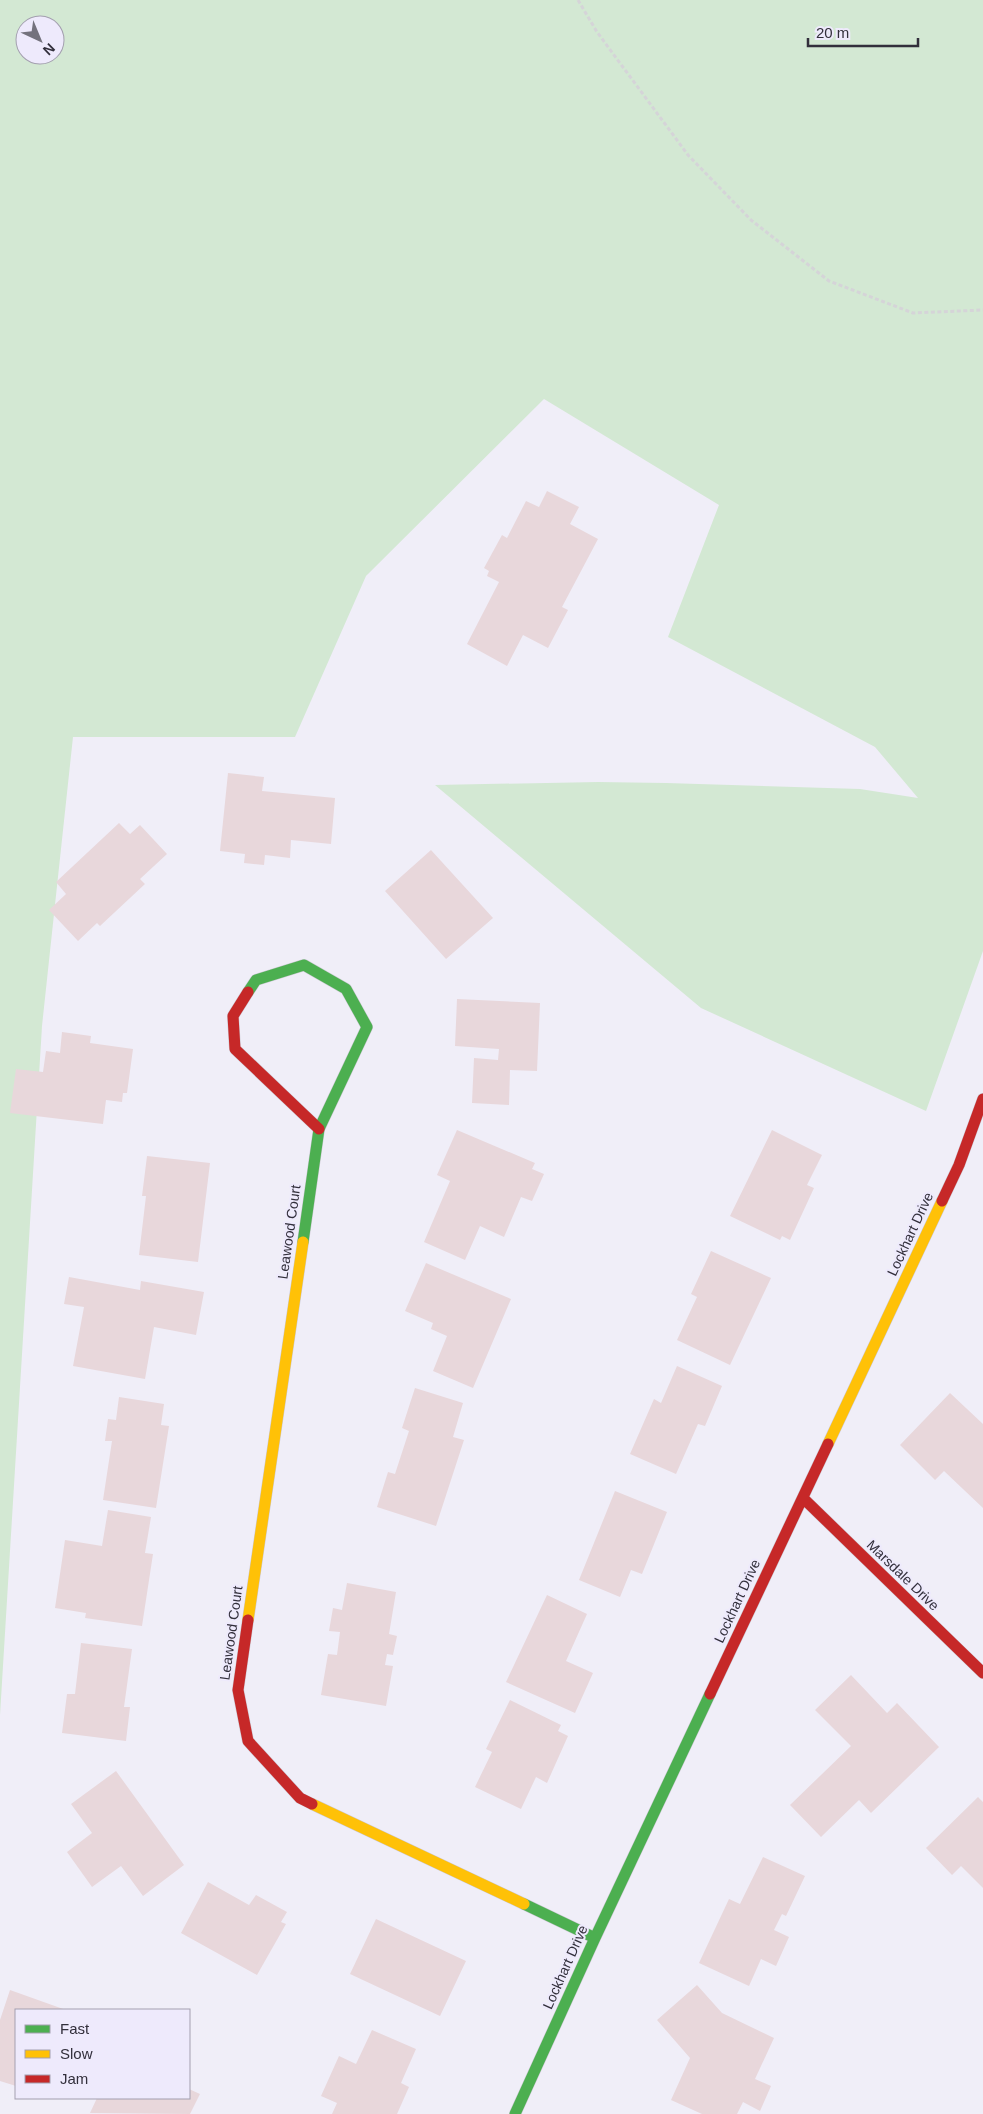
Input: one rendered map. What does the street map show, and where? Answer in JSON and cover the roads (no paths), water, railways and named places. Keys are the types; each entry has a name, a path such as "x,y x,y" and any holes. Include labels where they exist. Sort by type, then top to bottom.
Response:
{"street":[{"name":"Leawood Court","path":"319,1129 235,1049 233,1016 256,980 304,964 346,989 367,1027 319,1129 238,1690 248,1742 300,1798 595,1938"},
{"name":"Lockhart Drive","path":"515,2114 595,1938 959,1165 983,1099"},
{"name":"Marsdale Drive","path":"803,1498 983,1673"}]}
